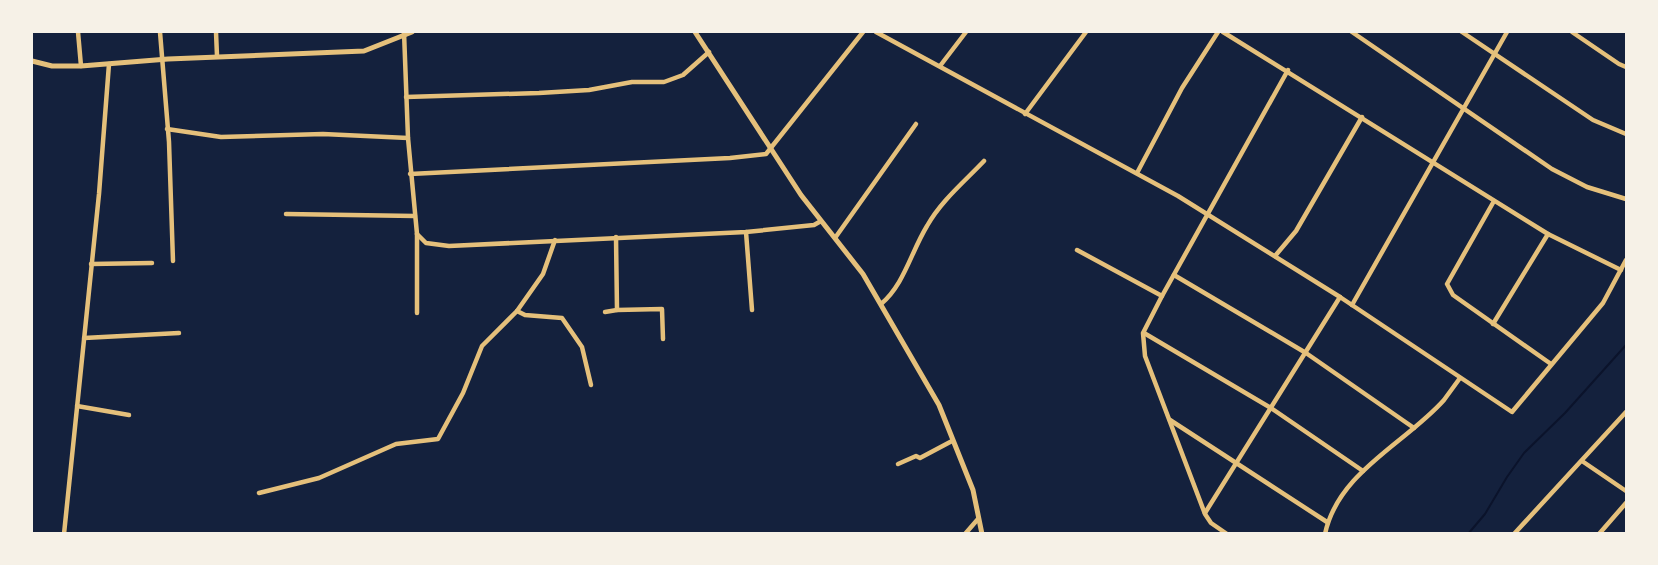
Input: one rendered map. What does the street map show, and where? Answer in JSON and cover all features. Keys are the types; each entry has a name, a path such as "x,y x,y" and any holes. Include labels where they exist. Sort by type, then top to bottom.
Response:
{"street":[{"path":"78,32 81,66"},
{"path":"160,32 173,261"},
{"path":"216,32 217,56"},
{"path":"32,61 52,66 81,66 217,56 363,51 412,32"},
{"path":"695,32 710,51 800,195 863,274 939,405 973,490 982,534"},
{"path":"410,174 766,154 863,32"},
{"path":"876,32 1137,173 1208,215 1340,297 1512,412 1603,303 1626,260"},
{"path":"940,66 966,32"},
{"path":"1026,114 1086,32"},
{"path":"1137,173 1182,88 1221,32 1288,70 1548,234 1622,270"},
{"path":"1352,32 1552,169 1587,187 1626,200"},
{"path":"1462,32 1593,120 1626,134"},
{"path":"1352,305 1507,32"},
{"path":"1572,32 1626,67"},
{"path":"403,34 410,174 417,234 417,313"},
{"path":"406,97 540,93 589,90 632,82 664,82 683,75 710,51"},
{"path":"64,534 109,64"},
{"path":"1227,534 1211,523 1205,514 1145,356 1143,333 1288,70"},
{"path":"1275,256 1296,231 1362,117"},
{"path":"835,238 916,124"},
{"path":"167,130 221,137 323,134 408,138"},
{"path":"881,304 892,295 927,225 984,161"},
{"path":"1494,201 1447,284 1453,295 1551,365"},
{"path":"286,214 415,216"},
{"path":"417,234 426,243 449,246 746,232 814,225 821,221"},
{"path":"746,232 752,310"},
{"path":"1493,324 1548,234"},
{"path":"616,237 617,310"},
{"path":"259,493 319,478 396,444 438,439 463,393 482,346 517,312 543,274 555,240"},
{"path":"1077,250 1162,296"},
{"path":"91,264 152,263"},
{"path":"1174,275 1306,353 1413,428"},
{"path":"1205,514 1340,297"},
{"path":"605,312 662,309 663,339"},
{"path":"517,312 562,318 582,347 592,385"},
{"path":"83,338 179,333"},
{"path":"1143,333 1271,408 1363,471"},
{"path":"1325,534 1328,522 1345,491 1363,471 1443,401 1460,378"},
{"path":"77,406 129,415"},
{"path":"1514,534 1626,412"},
{"path":"1170,420 1328,522"},
{"path":"898,464 920,458 953,441"},
{"path":"1581,461 1626,491"},
{"path":"1599,534 1626,503"},
{"path":"965,534 979,518"}],"waterway":[{"path":"1468,534 1485,514 1524,453 1565,413 1626,345"}]}
